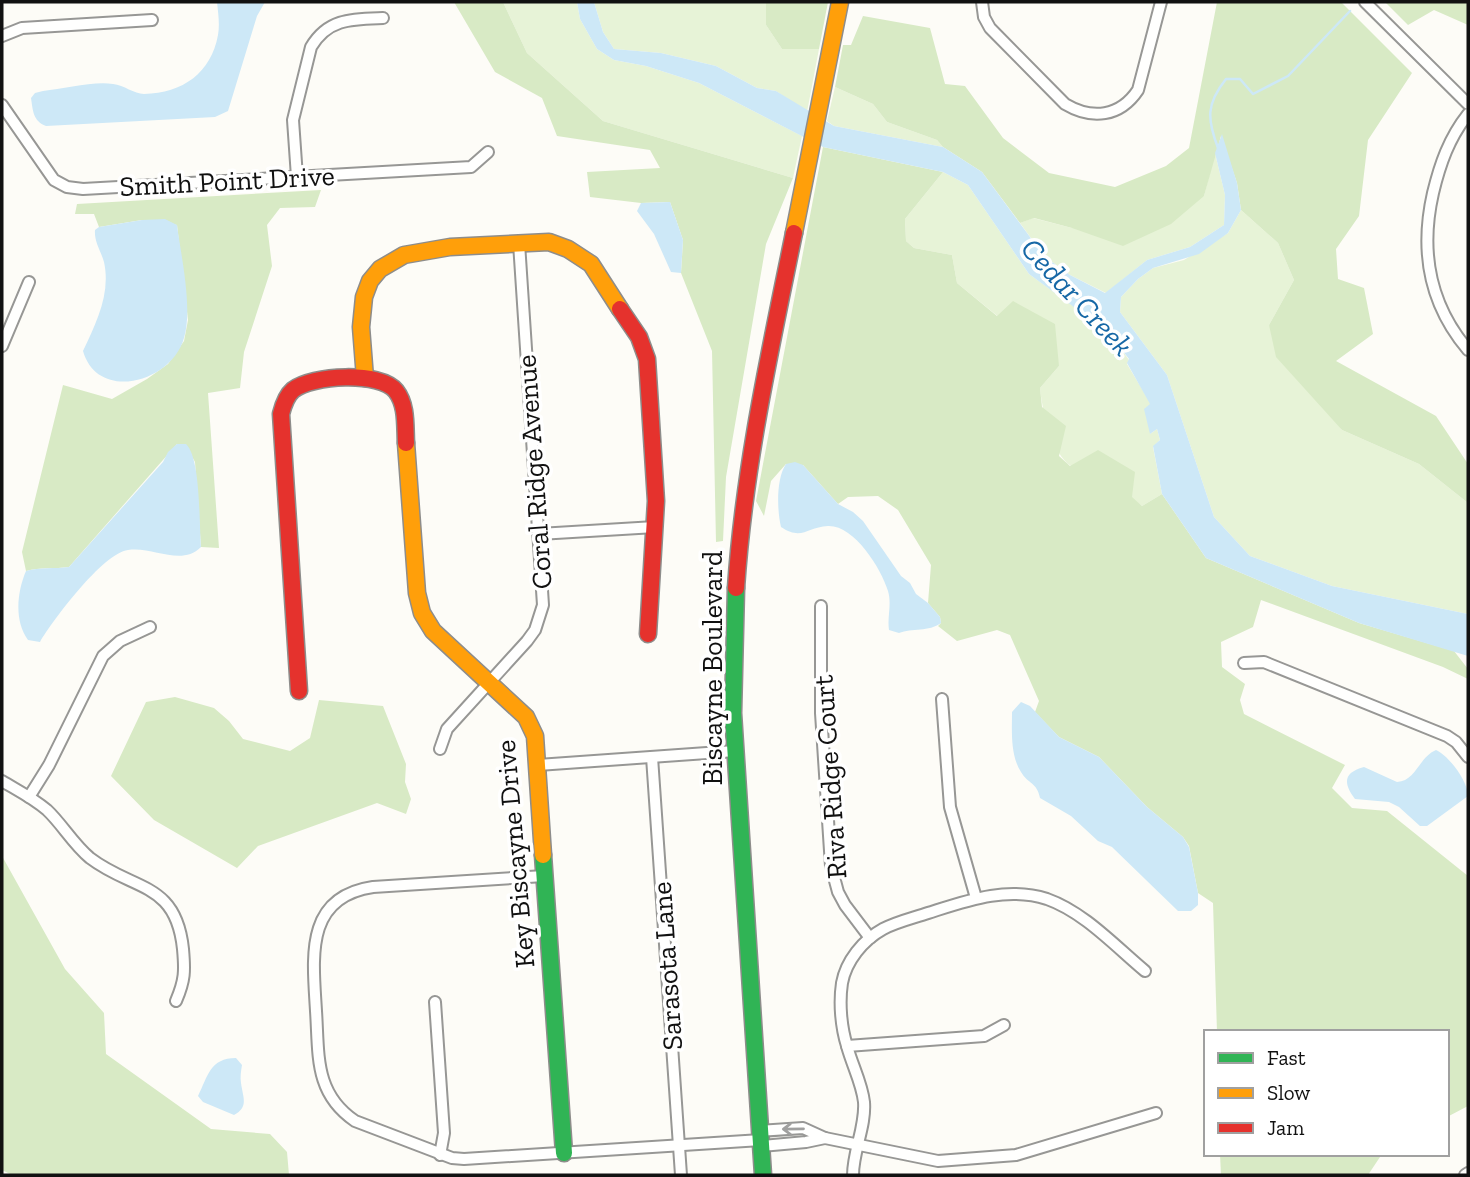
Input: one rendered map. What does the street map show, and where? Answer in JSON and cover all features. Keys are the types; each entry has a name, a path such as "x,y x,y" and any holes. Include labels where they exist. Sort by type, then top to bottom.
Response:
{"street":[{"name":"Biscayne Boulevard","path":"764,1175 735,751 733,643 740,529 755,426 840,2"},
{"path":"982,2 984,17 990,28 1065,104 1088,114 1111,112 1131,100 1142,79 1161,2"},
{"path":"1365,2 1468,104"},
{"path":"297,177 293,120 312,47 318,36 334,23 383,18"},
{"path":"2,36 22,28 152,20"},
{"name":"Smith Point Drive","path":"2,105 54,180 67,187 83,189 471,167 488,152"},
{"path":"1468,114 1443,158 1430,210 1427,238 1430,273 1440,306 1452,329 1468,350"},
{"name":"Coral Ridge Avenue","path":"440,749 447,729 527,642 540,617 543,593 519,243"},
{"path":"299,691 281,414 283,405 287,397 301,385 365,378 362,314 364,297 370,282 388,262 419,249 556,243 571,249 591,264 645,348 655,488 648,634"},
{"path":"2,346 29,282"},
{"name":"Key Biscayne Drive","path":"365,378 385,382 394,389 401,398 404,409 418,605 433,631 519,709 535,736 564,1153"},
{"path":"539,534 655,527"},
{"name":"Riva Ridge Court","path":"821,606 821,713 831,866 838,892 845,905 870,938"},
{"path":"29,797 49,765 103,656 120,640 150,627"},
{"path":"1244,663 1264,662 1447,736 1456,742 1468,757"},
{"path":"942,699 950,807 976,898"},
{"path":"538,765 735,751"},
{"name":"Sarasota Lane","path":"652,757 681,1175"},
{"path":"2,780 47,810 90,858 148,888 168,905 181,929 185,973 184,983 176,1001"},
{"path":"544,876 363,888 331,906 318,929 313,955 321,1077 338,1107 355,1121 440,1155 464,1159 761,1139 806,1142 825,1138 925,1160 1004,1157 1027,1153 1156,1113"},
{"path":"853,1175 864,1103 842,1027 842,981 849,963 870,938 895,924 976,898 1012,893 1046,899 1061,905 1076,914 1145,971"},
{"path":"435,1002 444,1132 440,1155"},
{"path":"847,1046 984,1037 1004,1025"}],"green space":[{"path":"454,2 503,2 527,53 603,121 793,178 766,244 726,477 723,541 716,542 712,351 681,273 683,240 670,202 641,203 590,197 587,172 660,168 650,150 557,136 542,98 495,72"},
{"path":"503,2 577,2 580,19 597,49 614,60 646,66 699,83 802,136 793,178 603,121 527,53"},
{"path":"594,2 766,2 766,25 782,49 819,49 807,112 776,91 757,88 716,66 661,53 614,49 603,32"},
{"path":"766,2 828,2 819,49 782,49 766,25"},
{"path":"1217,2 1341,2 1412,73 1368,140 1359,216 1336,249 1338,279 1364,288 1373,334 1336,361 1436,416 1468,464 1468,503 1419,464 1342,430 1276,357 1269,325 1294,280 1278,243 1241,210 1237,183 1221,136 1204,196 1171,224 1123,246 1034,218 1020,223 982,172 943,147 937,140 887,122 873,104 835,87 843,45 851,45 863,16 930,28 945,84 965,86 1003,138 1049,173 1115,187 1166,166 1189,148"},
{"path":"1385,2 1468,2 1468,25 1434,10 1408,25"},
{"path":"835,87 873,104 887,122 937,140 943,147 834,126 827,121"},
{"path":"823,147 943,172 905,219 906,241 914,248 952,255 957,283 997,316 1013,301 1055,324 1059,366 1040,388 1042,407 1066,426 1059,456 1070,466 1098,450 1135,472 1132,497 1142,506 1162,494 1206,558 1359,623 1454,651 1468,669 1468,679 1443,667 1261,600 1253,627 1221,642 1222,667 1245,684 1240,700 1244,714 1345,765 1332,788 1352,808 1387,811 1468,876 1468,1106 1449,1116 1449,1030 1217,1030 1213,903 1198,893 1189,846 1183,837 1147,807 1099,757 1059,737 1035,712 1039,701 1010,635 997,630 957,641 938,626 941,623 940,617 928,603 931,565 898,510 878,496 848,497 838,504 803,465 786,464 771,481 764,516 756,501"},
{"path":"1215,153 1225,195 1224,225 1190,247 1147,260 1106,293 1070,275 1044,256 1020,223 1033,218 1072,228 1204,196"},
{"path":"943,172 968,185 1029,274 1109,332 1129,360 1127,364 1151,404 1150,434 1157,429 1160,440 1153,447 1162,494 1142,506 1064,460 1049,431 1040,388 1059,366 957,283 952,255 914,248 906,241 905,219"},
{"path":"321,190 315,207 280,208 267,225 272,266 244,352 240,388 208,393 219,548 201,547 195,462 185,444 177,444 69,567 26,571 22,552 63,385 112,399 168,364 184,341 188,320 177,225 142,220 99,227 94,214 75,214 77,204"},
{"path":"1241,210 1278,243 1294,280 1269,325 1342,430 1419,464 1468,503 1468,614 1332,586 1250,556 1214,517 1167,375 1120,312 1121,297 1153,268 1184,260 1228,233"},
{"path":"175,697 214,708 243,739 290,751 310,738 319,700 383,706 406,764 405,782 411,799 406,814 377,803 258,846 237,868 154,820 111,776 146,702"},
{"path":"2,856 65,969 104,1013 106,1054 211,1129 270,1134 287,1152 289,1175 12,1175 2,1170"},
{"path":"1220,1156 1381,1156 1368,1175 1221,1175"}],"water":[{"path":"217,2 265,2 257,16 228,111 215,117 46,126 36,118 31,98 35,93 43,91 105,83 144,94 171,90 183,85 202,70 214,48 219,27"},
{"name":"Cedar Creek","path":"577,2 594,2 603,32 614,49 661,53 716,66 757,88 776,91 834,126 943,147 982,172 1044,256 1070,275 1105,293 1147,260 1190,247 1224,225 1225,195 1215,153 1222,134 1237,183 1241,210 1228,233 1199,254 1153,268 1121,297 1120,312 1167,375 1214,517 1250,556 1332,586 1468,614 1468,656 1359,623 1206,558 1162,494 1153,446 1160,440 1157,429 1150,434 1144,409 1150,404 1127,363 1129,359 1108,332 1029,274 968,185 943,172 823,147 699,83 646,66 614,60 597,49 580,19"},
{"path":"670,202 683,240 681,273 671,272 654,234 637,211 641,203"},
{"path":"165,219 177,225 187,297 184,338 177,353 165,366 151,375 118,381 103,377 91,367 83,351 101,308 106,285 104,262 95,230 99,227 142,220"},
{"path":"177,444 186,444 194,463 201,547 193,553 176,556 137,550 118,554 79,589 40,642 28,640 21,624 18,606 26,571 69,567"},
{"path":"795,462 803,465 838,504 863,521 901,576 940,617 941,623 931,628 899,633 889,630 888,591 873,560 857,540 847,532 828,526 800,533 781,527 778,504 780,478 786,464"},
{"path":"1021,702 1030,706 1059,737 1099,757 1147,807 1183,837 1189,847 1198,893 1198,905 1191,911 1178,911 1112,847 1098,841 1071,816 1040,798 1035,786 1017,765 1013,750 1012,712"},
{"path":"1436,750 1457,770 1465,783 1468,796 1427,826 1420,826 1399,807 1389,802 1355,799 1349,789 1347,780 1357,769 1364,767 1397,782 1403,781"},
{"path":"236,1058 242,1065 244,1102 242,1109 234,1115 203,1102 198,1096 215,1065 220,1061"}],"waterway":[{"path":"1218,148 1210,112 1215,96 1226,79 1240,79 1253,94 1288,76 1350,11"}],"traffic: fast":[{"path":"736,588 733,713 763,1175"},
{"path":"543,855 564,1153"}],"traffic: slow":[{"path":"794,233 840,2"},
{"path":"365,378 361,327 364,297 370,281 380,269 404,255 450,247 549,242 568,249 591,264 620,309"},
{"path":"406,443 417,593 422,613 433,631 526,717 535,736 543,855"}],"traffic: jam":[{"path":"736,588 752,454 794,233"},
{"path":"620,309 639,337 647,359 656,501 648,634"},
{"path":"299,691 281,414 285,401 293,390 315,381 346,377 376,380 388,385 400,397 405,416 406,443"}]}
